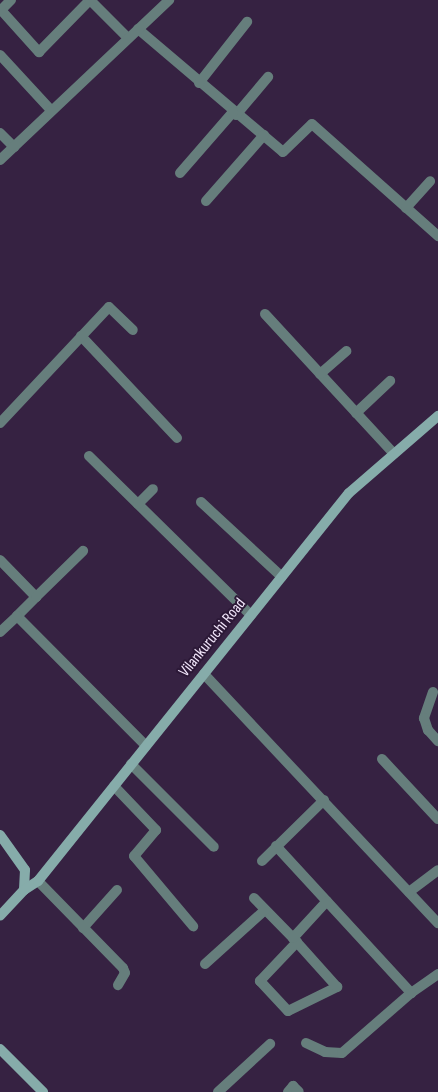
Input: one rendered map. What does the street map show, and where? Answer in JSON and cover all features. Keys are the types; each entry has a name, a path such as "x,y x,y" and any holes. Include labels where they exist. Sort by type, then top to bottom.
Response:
{"street":[{"path":"11,0 1,10 39,52 90,0 128,38"},
{"path":"0,160 169,0"},
{"path":"198,83 247,22"},
{"path":"138,29 234,114 284,152 312,124 438,236"},
{"path":"0,55 51,110"},
{"path":"180,173 268,77"},
{"path":"0,133 14,147"},
{"path":"206,201 264,135"},
{"path":"406,208 430,181"},
{"path":"0,423 109,307 133,330"},
{"path":"265,314 394,454"},
{"path":"81,336 177,438"},
{"path":"320,374 346,351"},
{"path":"356,413 390,381"},
{"name":"Vilankuruchi Road","path":"0,916 24,890 38,881 349,493 438,416"},
{"path":"89,456 251,615"},
{"path":"138,504 153,488"},
{"path":"201,502 282,576"},
{"path":"0,632 83,551"},
{"path":"0,560 36,597"},
{"path":"17,616 146,746"},
{"path":"204,674 438,923"},
{"path":"433,692 424,718 428,730 438,741"},
{"path":"382,759 438,819"},
{"path":"131,764 214,847"},
{"path":"114,786 156,830 134,856 194,926"},
{"path":"262,861 324,800"},
{"path":"0,835 25,870 24,890"},
{"path":"276,846 411,993"},
{"path":"409,892 438,870"},
{"path":"38,881 123,968 125,973 118,985"},
{"path":"83,928 118,890"},
{"path":"254,898 295,940 337,987 288,1011 260,980 295,940 328,901"},
{"path":"205,964 265,910"},
{"path":"306,1043 325,1052 342,1053 411,993 438,974"},
{"path":"218,1092 270,1044"},
{"path":"0,1049 43,1092"},
{"path":"288,1092 294,1086 299,1092"}]}
